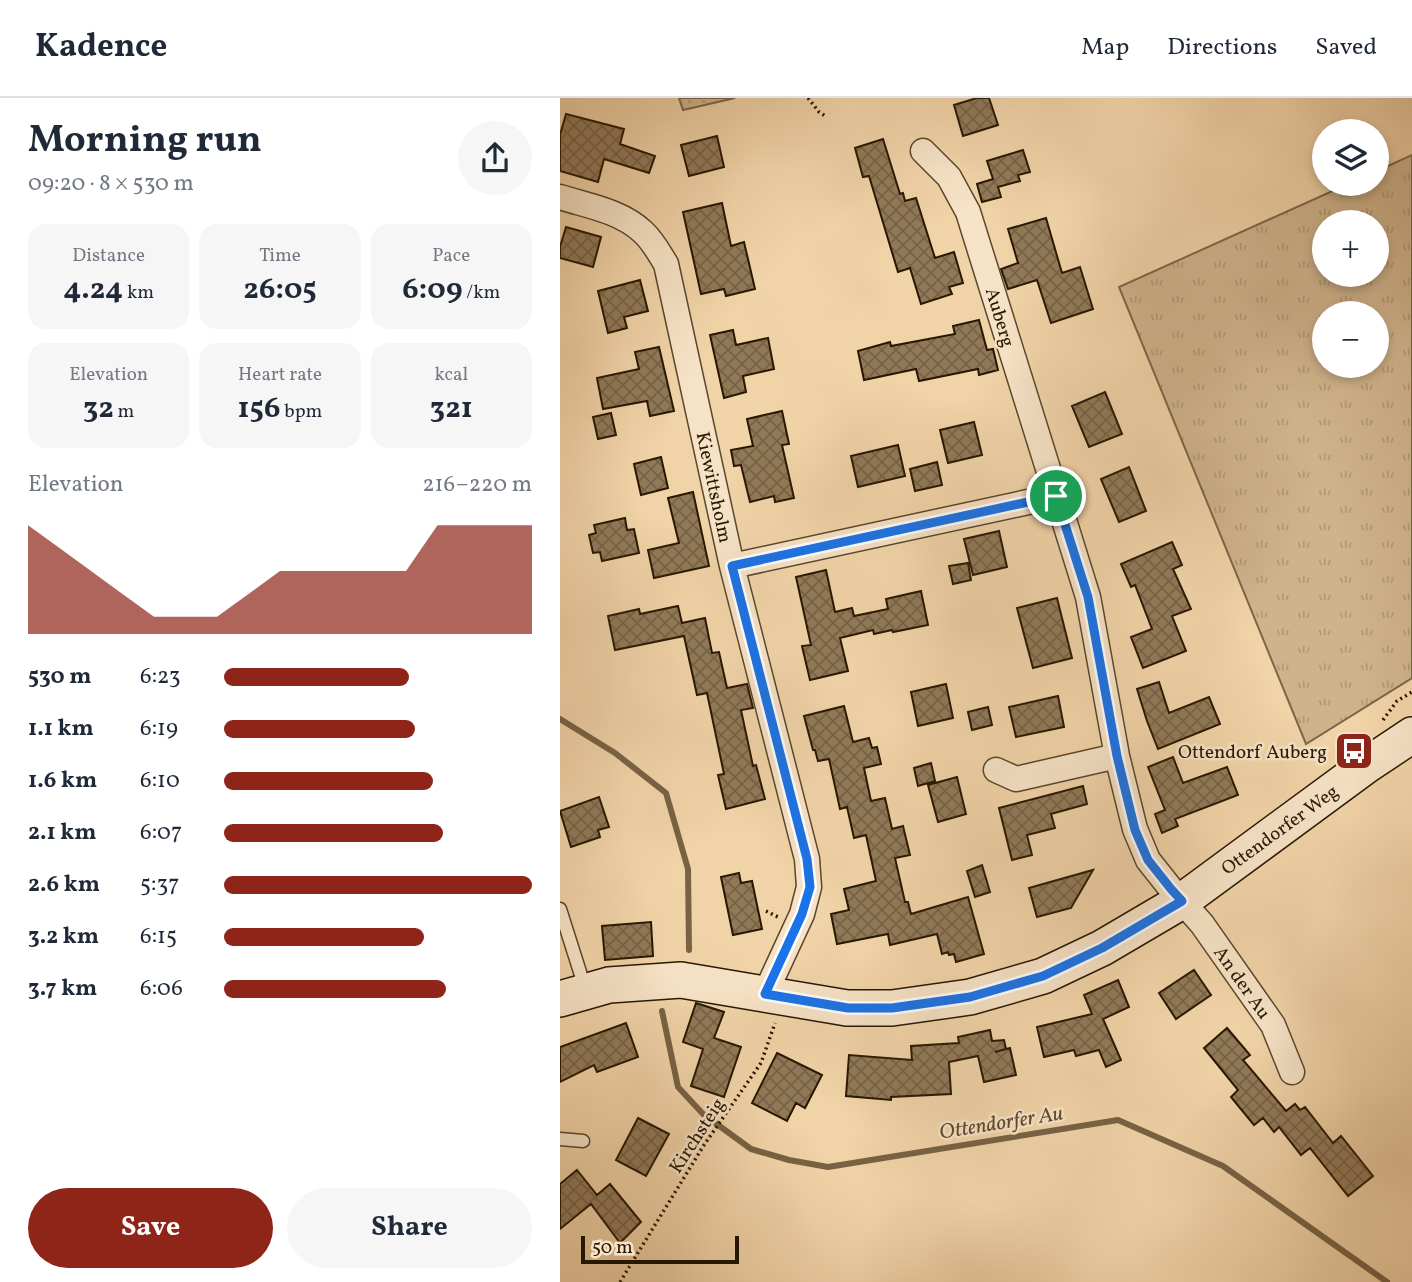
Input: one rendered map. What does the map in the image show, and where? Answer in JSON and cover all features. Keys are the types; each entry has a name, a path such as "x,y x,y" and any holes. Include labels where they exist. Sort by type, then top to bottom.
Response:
{"main road":[{"name":"Ottendorfer Weg","path":"573,995 609,985 681,980 848,1008 892,1008 970,997 1043,976 1102,948 1182,901 1412,735"}],"street":[{"name":"Auberg","path":"923,151 948,177 968,212 1088,597 1117,756 1135,830 1148,860 1182,901"},
{"name":"Kiewittsholm","path":"560,197 617,214 636,226 655,245 666,264 732,566 807,859 810,887 774,996"},
{"path":"732,566 1056,496"},
{"path":"996,770 1016,779 1117,756"},
{"name":"An der Au","path":"1182,901 1202,924 1273,1025 1292,1072"}],"lane":[{"path":"560,909 573,995"},
{"path":"560,1139 583,1141"}],"path":[{"path":"808,98 819,112 827,117"},
{"name":"Kirchsteig","path":"620,1282 704,1145 761,1063 774,996"}],"green space":[{"path":"679,98 735,98 683,110"},
{"path":"1412,155 1412,678 1306,744 1119,287 1321,196 1389,196 1389,166"}],"building":[{"path":"977,98 989,98 998,125 963,136 954,105"},
{"path":"566,114 624,129 620,144 655,156 649,173 604,159 598,182 560,171 560,135"},
{"path":"717,136 724,167 689,176 681,145"},
{"path":"883,139 900,194 903,193 905,201 916,198 935,258 954,252 963,283 949,287 952,294 921,304 910,268 898,272 869,176 863,177 855,148"},
{"path":"1023,150 1030,172 1018,175 1020,181 998,187 1001,197 982,202 977,184 993,179 987,161"},
{"path":"722,203 731,246 744,242 755,289 726,296 724,289 701,294 683,212"},
{"path":"1046,218 1062,273 1080,267 1093,309 1051,323 1037,280 1008,289 1001,269 1018,263 1008,229"},
{"path":"566,227 601,237 593,267 560,258"},
{"path":"640,280 648,311 624,317 627,328 608,333 598,291"},
{"path":"979,320 987,350 993,349 998,370 979,375 978,369 919,381 916,369 864,380 858,351 890,342 891,346 955,334 953,326"},
{"path":"733,330 736,345 768,338 774,369 743,376 746,392 724,398 710,335"},
{"path":"659,347 674,411 650,416 647,401 603,409 597,378 639,369 635,352"},
{"path":"1105,392 1122,434 1089,447 1072,406"},
{"path":"782,411 789,444 782,445 794,498 775,502 774,496 750,502 741,465 734,466 731,450 753,446 747,419"},
{"path":"611,413 616,435 598,439 593,417"},
{"path":"974,422 982,455 948,463 940,430"},
{"path":"898,445 905,476 858,487 851,456"},
{"path":"661,457 668,488 641,495 634,464"},
{"path":"937,462 942,485 915,491 910,469"},
{"path":"1129,467 1146,511 1119,522 1101,479"},
{"path":"693,492 709,566 654,578 648,550 679,543 668,498"},
{"path":"625,518 627,530 634,529 639,553 602,561 600,552 593,553 589,535 596,533 594,525"},
{"path":"999,531 1007,567 973,575 964,539"},
{"path":"1172,542 1182,565 1173,569 1191,609 1172,616 1186,651 1143,668 1131,637 1152,629 1135,585 1131,587 1121,564"},
{"path":"968,563 971,580 953,584 949,566"},
{"path":"826,570 835,612 852,608 854,616 888,609 886,599 921,591 928,625 874,634 873,630 840,638 848,671 810,680 802,646 811,645 796,577"},
{"path":"1057,598 1072,658 1033,668 1017,608"},
{"path":"678,606 682,623 705,618 712,653 719,652 727,688 747,684 753,708 741,710 753,766 756,765 765,799 726,809 718,775 724,774 707,693 697,695 684,636 615,650 608,616 639,609 640,614"},
{"path":"1159,682 1169,713 1209,697 1220,724 1158,749 1137,689"},
{"path":"946,684 953,718 918,726 911,692"},
{"path":"1058,696 1064,727 1016,737 1009,707"},
{"path":"844,706 853,742 869,738 872,748 877,747 881,764 864,768 871,801 885,798 892,829 903,826 910,855 895,858 905,902 908,902 911,914 968,897 984,954 956,962 954,954 942,954 937,934 890,945 888,934 837,944 831,914 849,910 844,889 876,881 866,835 854,838 847,807 840,809 829,759 818,761 804,716"},
{"path":"988,707 992,725 972,730 968,712"},
{"path":"1173,757 1183,783 1227,767 1238,795 1175,819 1178,826 1162,833 1155,814 1165,810 1148,767"},
{"path":"931,763 935,781 918,786 914,768"},
{"path":"957,777 966,814 938,822 928,785"},
{"path":"1083,786 1087,804 1051,814 1055,828 1027,835 1032,855 1012,860 999,808"},
{"path":"599,797 609,827 598,830 600,837 571,847 560,811"},
{"path":"982,865 990,892 975,897 967,871"},
{"path":"1093,870 1071,908 1037,917 1029,888"},
{"path":"739,873 741,883 752,881 762,929 733,935 721,877"},
{"path":"651,922 653,956 605,960 602,926"},
{"path":"1194,970 1211,995 1176,1019 1159,993"},
{"path":"1118,980 1129,1007 1103,1019 1121,1060 1106,1067 1099,1050 1076,1056 1074,1050 1044,1057 1037,1027 1092,1014 1084,995"},
{"path":"696,1003 724,1012 714,1038 741,1047 724,1097 691,1086 703,1049 683,1042"},
{"path":"626,1023 638,1057 597,1072 594,1065 560,1082 560,1047"},
{"path":"1227,1028 1250,1055 1243,1060 1286,1111 1295,1104 1300,1110 1305,1107 1333,1143 1341,1136 1373,1176 1348,1196 1310,1148 1301,1155 1279,1127 1274,1132 1263,1118 1254,1125 1231,1097 1238,1090 1204,1048"},
{"path":"990,1030 992,1041 1004,1040 1006,1049 995,1052 1010,1048 1016,1075 984,1082 978,1056 949,1062 951,1094 891,1097 891,1100 846,1096 849,1055 912,1060 911,1046 959,1043 958,1037"},
{"path":"777,1053 822,1075 805,1108 796,1103 787,1121 752,1103"},
{"path":"638,1118 669,1134 646,1176 616,1160"},
{"path":"577,1170 597,1195 610,1184 641,1222 620,1243 591,1204 560,1229 560,1184"}],"waterway":[{"name":"Ottendorfer Au","path":"560,719 615,753 666,793 688,869 689,950"},
{"name":"Ottendorfer Au","path":"662,1011 678,1087 703,1114 751,1149 828,1167 1118,1120 1223,1166 1387,1282"}],"place":[{"name":"Ottendorf Auberg","path":"1354,751"}],"route":[{"path":"1056,496 1088,597 1117,756 1135,830 1148,860 1182,901 1102,948 1043,976 970,997 892,1008 848,1008 765,994 802,914 810,887 807,859 732,566 1056,496"}]}
